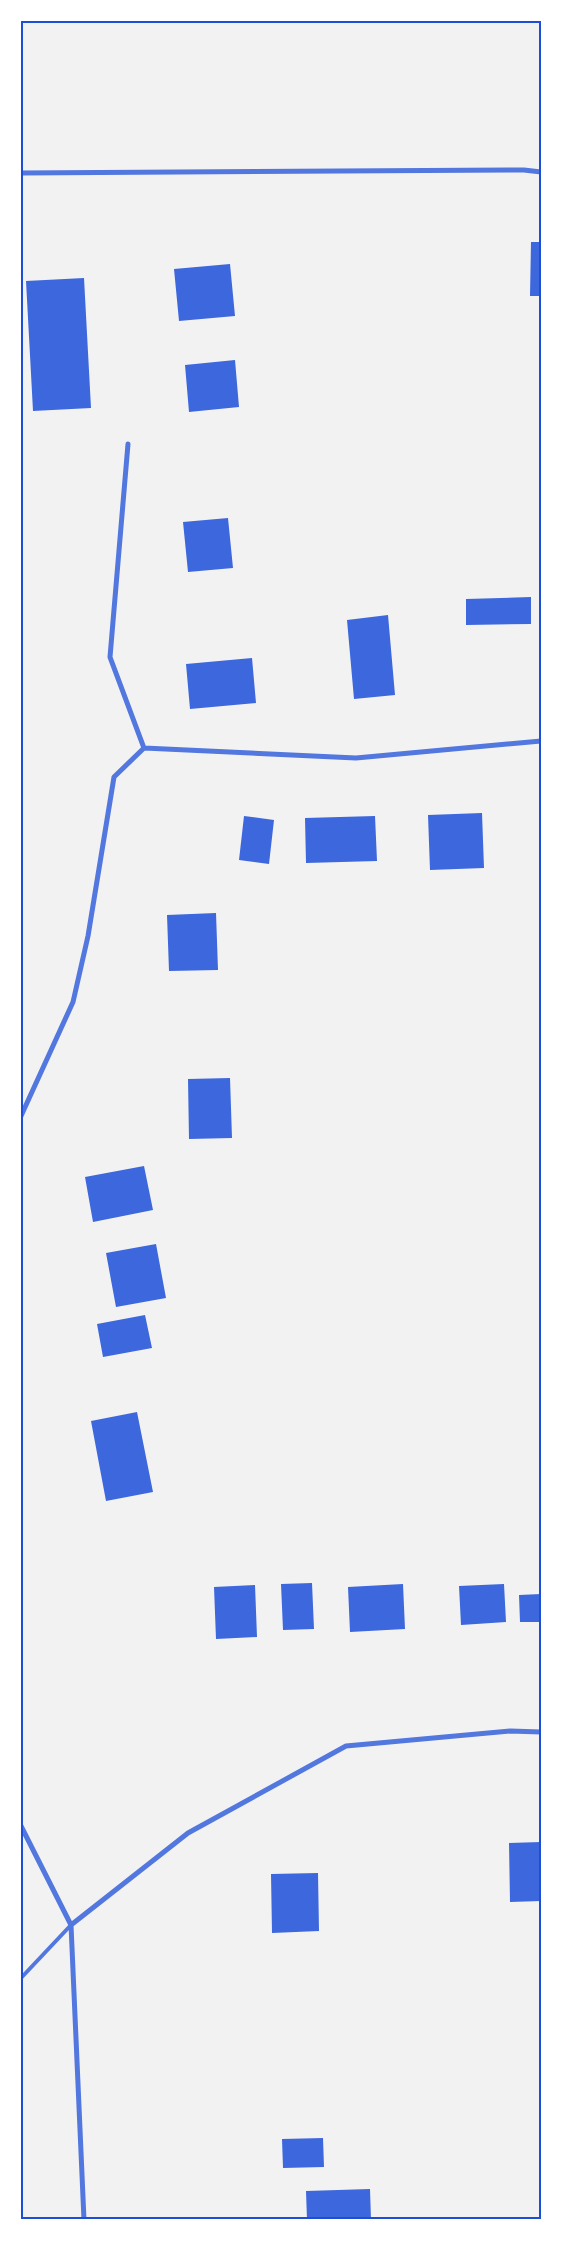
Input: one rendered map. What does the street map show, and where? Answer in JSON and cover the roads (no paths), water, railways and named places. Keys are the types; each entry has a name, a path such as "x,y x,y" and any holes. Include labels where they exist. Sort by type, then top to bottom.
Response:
{"street":[{"path":"21,173 524,170 541,172"},
{"path":"128,444 110,658 144,748"},
{"path":"21,1116 73,1002 88,936 114,776 144,748 356,758 541,741"},
{"path":"71,1926 188,1833 346,1746 510,1731 541,1732"},
{"path":"21,1826 71,1926 84,2220"}],"lane":[{"path":"21,1978 71,1926"}]}
